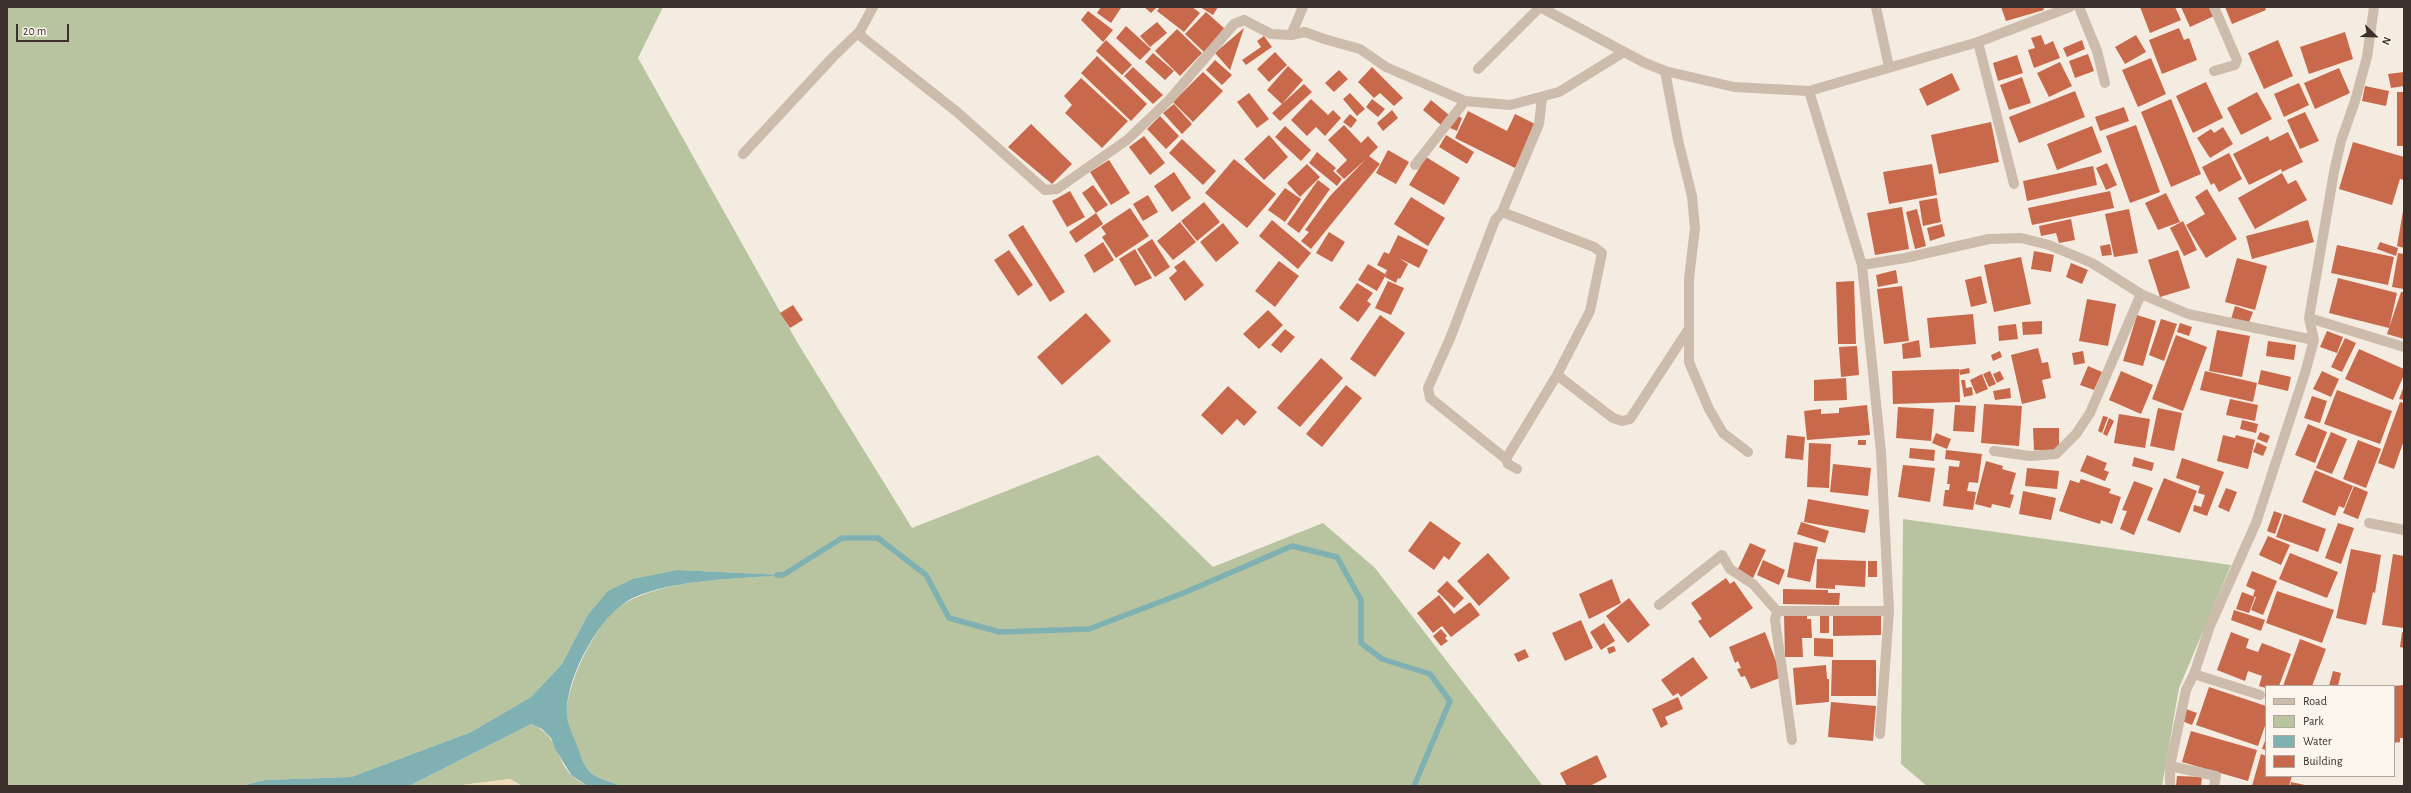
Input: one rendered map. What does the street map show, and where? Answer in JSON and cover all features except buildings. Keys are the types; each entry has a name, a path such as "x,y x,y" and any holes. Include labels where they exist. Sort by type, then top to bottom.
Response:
{"street":[{"path":"743,154 833,56 860,31 873,7"},
{"path":"1291,35 1303,7"},
{"path":"1478,69 1540,7 1624,52 1665,71 1734,87 1809,91 1978,42 2070,7"},
{"path":"1876,7 1889,68"},
{"path":"2080,7 2097,52 2106,83"},
{"path":"2214,7 2237,60 2235,65 2214,71"},
{"path":"2170,786 2170,766 2186,690 2194,674 2210,626 2256,523 2305,373 2314,340 2309,318 2334,172 2367,57 2374,7"},
{"path":"860,31 862,37 957,112 1045,190 1057,189 1127,140 1170,99 1234,24 1244,20 1271,34 1291,35 1305,32 1360,49 1386,67 1465,101 1510,105 1542,98 1559,92 1624,52"},
{"path":"1978,42 2014,184"},
{"path":"1665,71 1678,140 1693,203 1695,228 1689,279 1689,362 1709,409 1723,432 1748,452"},
{"path":"1809,91 1862,265 1882,452 1888,611 1880,734"},
{"path":"1517,469 1508,464 1506,459 1428,395 1428,388 1451,336 1495,220 1502,212 1539,124 1542,98"},
{"path":"1415,165 1465,101"},
{"path":"1502,212 1594,246 1602,253 1590,311 1557,375 1506,459"},
{"path":"1862,265 1912,257 1989,239 2021,238 2049,244 2092,263 2141,294 2188,314 2314,340"},
{"path":"1994,451 2030,456 2056,454 2076,434 2090,413 2141,294"},
{"path":"2309,318 2404,347"},
{"path":"1557,375 1613,418 1622,421 1630,419 1688,330"},
{"path":"2369,523 2404,530"},
{"path":"1659,605 1722,555 1730,569 1753,584 1777,611 1888,611"},
{"path":"1777,611 1775,620 1792,740"},
{"path":"2194,674 2260,695"},
{"path":"2170,766 2178,766 2208,776 2216,776 2214,786"}],"green space":[{"path":"7,7 663,7 638,58 797,342 912,528 1098,455 1213,567 1323,523 1375,568 1543,786 621,786 591,773 576,747 567,718 571,689 577,672 594,637 604,623 625,603 662,589 681,584 720,579 779,575 678,570 587,616 562,664 531,697 471,732 351,777 265,780 240,786 7,786"},
{"path":"1903,519 2231,565 2179,688 2162,786 1927,786 1901,764"},
{"path":"531,724 540,729 552,741 566,769 572,776 588,786 522,786 510,779 454,786 409,786"}],"sand":[{"path":"510,779 522,786 455,786"}],"water":[{"path":"678,570 783,575 723,579 657,589 638,596 623,604 612,613 602,625 592,639 576,671 567,703 567,717 584,763 591,773 621,786 588,786 572,776 555,749 551,738 542,729 531,724 409,786 240,786 265,780 351,777 471,732 531,697 562,664 587,616 608,591 633,579"}],"waterway":[{"path":"777,575 783,575 842,538 878,538 926,575 949,618 1000,632 1089,629 1186,592 1292,546 1337,557 1361,600 1361,643 1382,659 1430,674 1450,701 1414,786"}]}
